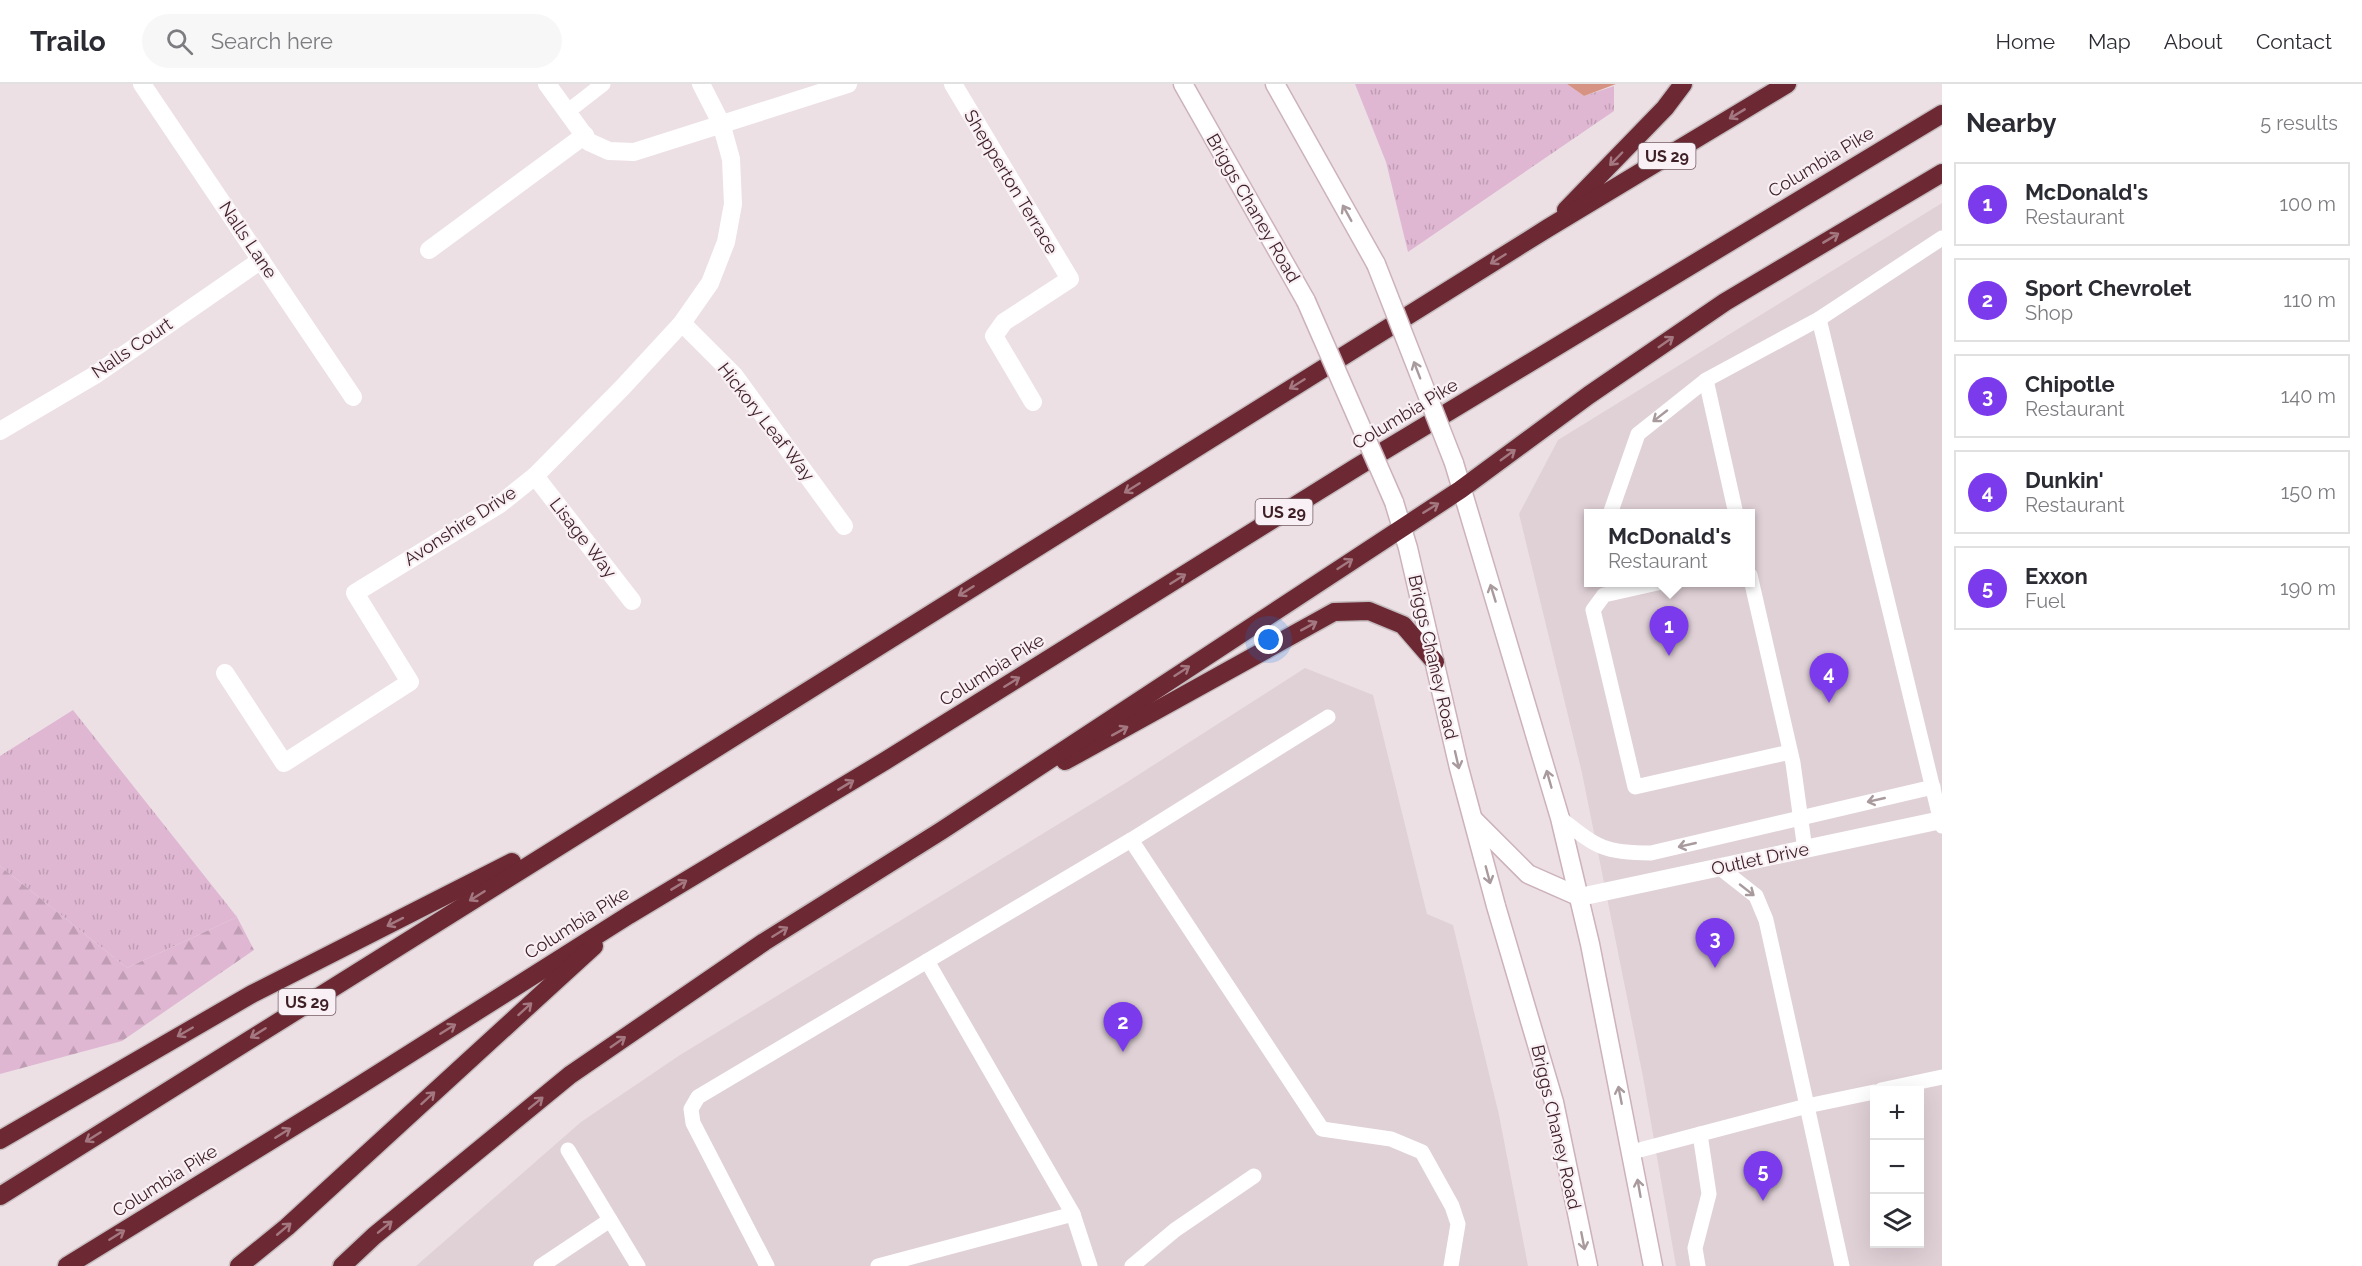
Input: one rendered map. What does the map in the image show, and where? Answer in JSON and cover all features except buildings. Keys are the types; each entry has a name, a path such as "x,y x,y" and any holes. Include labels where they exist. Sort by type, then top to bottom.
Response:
{"highway":[{"path":"1548,228 1665,108 1683,84"},
{"name":"US 29","path":"0,1196 1548,228 1787,84"},
{"name":"Columbia Pike","path":"67,1266 335,1101 629,915 885,761 1357,467 1942,114"},
{"path":"342,1266 374,1236 570,1075 764,942 940,831 1460,490 1589,395 1725,302 1942,173"},
{"path":"940,831 1334,612 1369,610 1403,625 1435,662"},
{"path":"0,1138 252,994 616,810"},
{"path":"239,1266 287,1227 629,915"}],"street":[{"name":"Nalls Lane","path":"142,84 353,397"},
{"path":"547,84 589,142 609,151 634,152 848,84"},
{"name":"Avonshire Drive","path":"225,673 284,764 410,682 355,593 500,504 535,476 682,323 710,283 726,242 733,204 731,159 721,123 701,84"},
{"name":"Shepperton Terrace","path":"952,84 1070,279 1004,322 994,336 1033,402"},
{"name":"Briggs Chaney Road","path":"1183,84 1306,301 1394,502 1402,526 1473,818 1554,1102 1588,1266"},
{"path":"1275,84 1376,264 1454,463 1460,490 1560,818 1580,897 1653,1266"},
{"path":"429,250 585,135"},
{"name":"Nalls Court","path":"0,431 95,375 261,260"},
{"name":"Hickory Leaf Way","path":"682,323 734,375 844,526"},
{"name":"Lisage Way","path":"535,476 632,601"},
{"path":"1473,818 1528,874 1580,897"},
{"name":"Outlet Drive","path":"1580,897 1941,823"}],"lane":[{"path":"567,112 603,84"},
{"path":"1611,509 1638,434 1706,380 1820,319 1942,238"},
{"path":"1820,319 1941,823"},
{"path":"1706,380 1735,509"},
{"path":"1621,587 1604,589 1593,610 1635,787 1790,752"},
{"path":"1753,587 1790,752 1805,850"},
{"path":"767,1266 693,1123 690,1109 698,1097 1131,840 1328,717"},
{"path":"1560,818 1593,844 1620,853 1651,853 1933,787"},
{"path":"1131,840 1322,1129"},
{"path":"1719,867 1756,896 1766,920 1842,1266"},
{"path":"927,961 1073,1214 1090,1266"},
{"path":"1900,1086 1942,1077"},
{"path":"1632,1152 1807,1106 1870,1093"},
{"path":"1309,1138 1322,1129 1391,1139 1422,1152 1452,1206 1458,1224 1450,1266"},
{"path":"1698,1266 1695,1248 1709,1194 1700,1134"},
{"path":"568,1150 638,1266"},
{"path":"1132,1266 1175,1230 1254,1176"},
{"path":"878,1266 1073,1214"},
{"path":"541,1266 610,1220"}],"shaded area":[{"path":"1567,84 1616,84 1584,96"},
{"path":"1942,203 1942,1266 1676,1266 1643,1077 1582,773 1519,514 1558,440"},
{"path":"1305,668 1373,695 1427,914 1453,925 1499,1115 1528,1266 416,1266 581,1122 680,1055 1124,784"}],"green space":[{"path":"1355,84 1567,84 1584,96 1614,86 1614,111 1408,252 1386,162"},
{"path":"73,710 237,917 127,968 0,866 0,756"},
{"path":"0,866 127,968 237,917 254,950 122,1041 0,1074"}],"place":[{"name":"McDonald's","path":"1669,656"},
{"name":"Dunkin'","path":"1829,703"},
{"name":"Chipotle","path":"1715,968"},
{"name":"Sport Chevrolet","path":"1123,1052"},
{"name":"Exxon","path":"1763,1201"}]}
